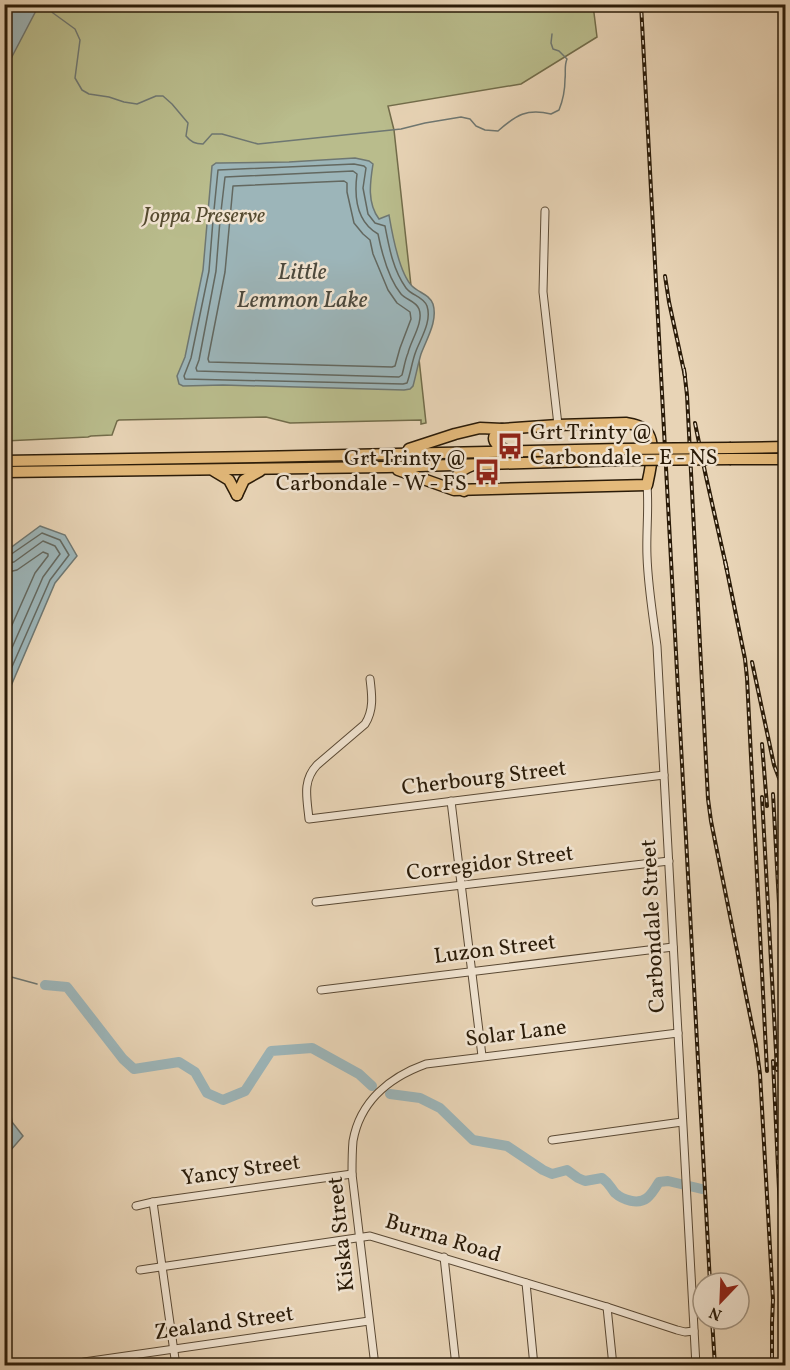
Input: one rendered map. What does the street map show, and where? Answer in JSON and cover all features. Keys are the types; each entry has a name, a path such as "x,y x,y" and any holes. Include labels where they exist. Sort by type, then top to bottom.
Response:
{"main road":[{"path":"387,467 415,475 448,489 464,491 647,485 651,468 652,444 644,428 626,423 480,428 394,454"},
{"path":"502,429 497,432 494,442 500,448 508,451"},
{"path":"4,461 148,464 211,469 387,467 621,455 731,453 786,447"},
{"path":"4,472 278,457 508,451 621,455"},
{"path":"731,453 786,459"},
{"path":"238,469 244,464 258,463 278,457"},
{"path":"773,459 786,464"},
{"path":"464,491 456,483 456,479 465,468 477,463"},
{"path":"211,469 229,480 237,495 244,480 264,469"}],"street":[{"path":"545,211 543,292 558,425"},
{"name":"Carbondale Street","path":"647,485 647,557 657,646 691,1276"},
{"name":"Cherbourg Street","path":"370,679 372,708 370,717 365,724 317,765 308,779 306,789 309,819 664,775"},
{"path":"452,801 483,1056"},
{"name":"Corregidor Street","path":"316,902 669,861"},
{"name":"Luzon Street","path":"321,990 673,947"},
{"name":"Solar Lane","path":"370,1101 392,1080 426,1064 678,1033"},
{"name":"Kiska Street","path":"370,1101 355,1135 352,1174 375,1365"},
{"path":"552,1140 682,1122"},
{"name":"Yancy Street","path":"136,1206 352,1174"},
{"path":"153,1202 176,1365"},
{"name":"Burma Road","path":"140,1270 370,1236 677,1330 694,1331"},
{"path":"444,1257 456,1365"},
{"path":"526,1283 534,1365"},
{"path":"607,1307 613,1365"},
{"name":"Zealand Street","path":"84,1362 369,1321"},
{"name":"Carbondale Street","path":"694,1331 696,1365"}],"green space":[{"name":"Joppa Preserve","path":"5,5 593,5 597,37 521,84 388,106 394,130 426,423 421,424 421,420 290,423 266,417 119,420 112,435 5,441"}],"water":[{"path":"4,5 39,5 5,70"},
{"name":"Little Lemmon Lake","path":"355,158 373,164 370,193 375,213 379,219 389,215 403,272 412,286 429,298 433,304 433,323 421,354 413,386 404,390 183,386 179,384 177,376 185,357 203,270 212,166 216,163"},
{"path":"40,526 65,535 77,556 55,583 5,700 5,552"},
{"path":"5,1076 12,1122 23,1136 10,1151 5,1232"}],"waterway":[{"path":"45,4 75,29 80,40 75,78 82,90 89,94 137,104 156,96 163,96 188,123 186,136 200,144 203,144 212,134 222,134 258,144 401,129 461,117 470,119 476,126 485,130 498,131 522,114 535,112 551,114 559,110 563,99 567,59 559,51 553,49 552,34"},
{"path":"4,975 37,984"},
{"path":"45,985 67,987 123,1059 134,1069 179,1062 195,1072 207,1093 223,1100 245,1091 271,1051 312,1048 359,1074 372,1086"},
{"path":"390,1094 420,1098 440,1108 473,1140 507,1146 552,1174 567,1170 585,1181 602,1178 615,1193 626,1200 639,1201 647,1198 659,1182 668,1181 702,1189"}],"railway":[{"path":"641,4 709,1271"},
{"path":"665,276 685,376"},
{"path":"684,369 708,799 760,1074 773,1300 772,1366"},
{"path":"695,423 727,570"},
{"path":"725,561 747,678 767,1071"},
{"path":"752,662 774,765 786,796"},
{"path":"762,744 767,806"},
{"path":"773,794 786,1031"},
{"path":"762,797 777,1070"},
{"path":"783,1057 786,1094"},
{"path":"773,1061 783,1274"},
{"path":"780,1309 784,1267"},
{"path":"713,1331 715,1366"}],"place":[{"name":"Grt Trinty @ Carbondale - E - NS","path":"510,446"},
{"name":"Grt Trinty @ Carbondale - W - FS","path":"487,472"}]}
